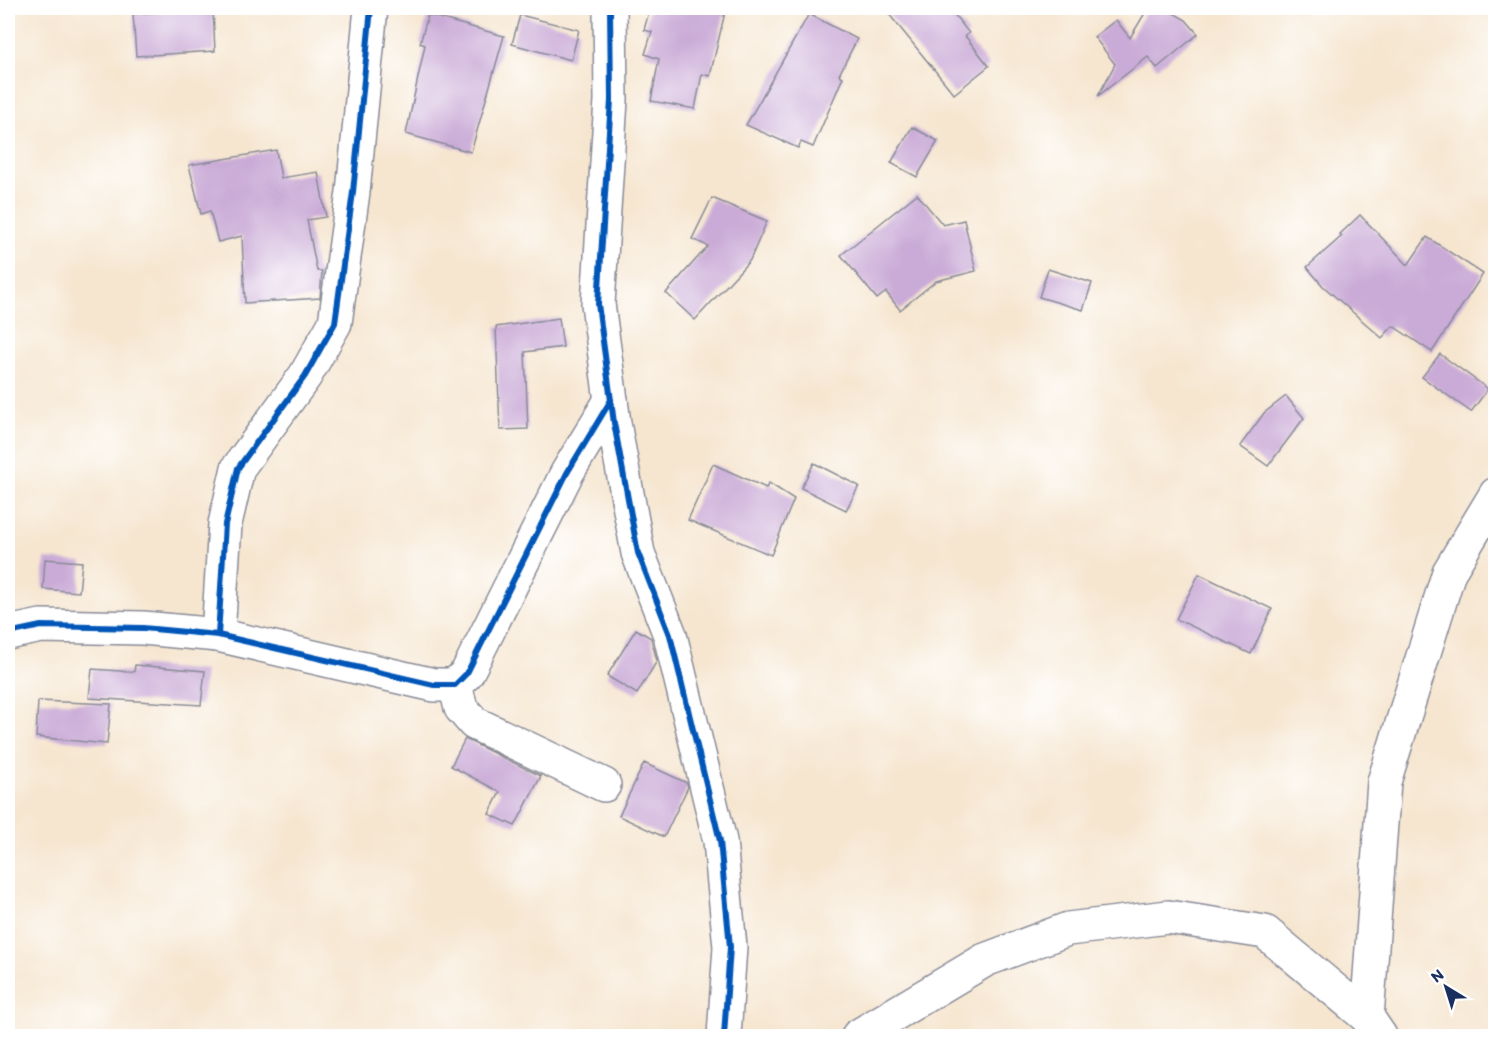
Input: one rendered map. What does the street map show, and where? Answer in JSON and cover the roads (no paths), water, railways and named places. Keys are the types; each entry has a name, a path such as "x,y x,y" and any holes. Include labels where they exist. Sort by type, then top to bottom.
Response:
{"street":[{"path":"218,635 225,524 238,468 305,376 335,323 353,192 371,8"},
{"path":"610,8 611,100 598,304 611,400 638,553 670,635 720,842 730,947 724,1036"},
{"path":"8,633 41,626 143,628 218,635 434,685 455,685 467,673 567,472 611,400"},
{"path":"1373,1027 1384,782 1449,572 1496,494"},
{"path":"455,685 461,708 474,723 604,785"},
{"path":"858,1036 985,960 1068,929 1168,917 1265,932 1373,1027"}]}
